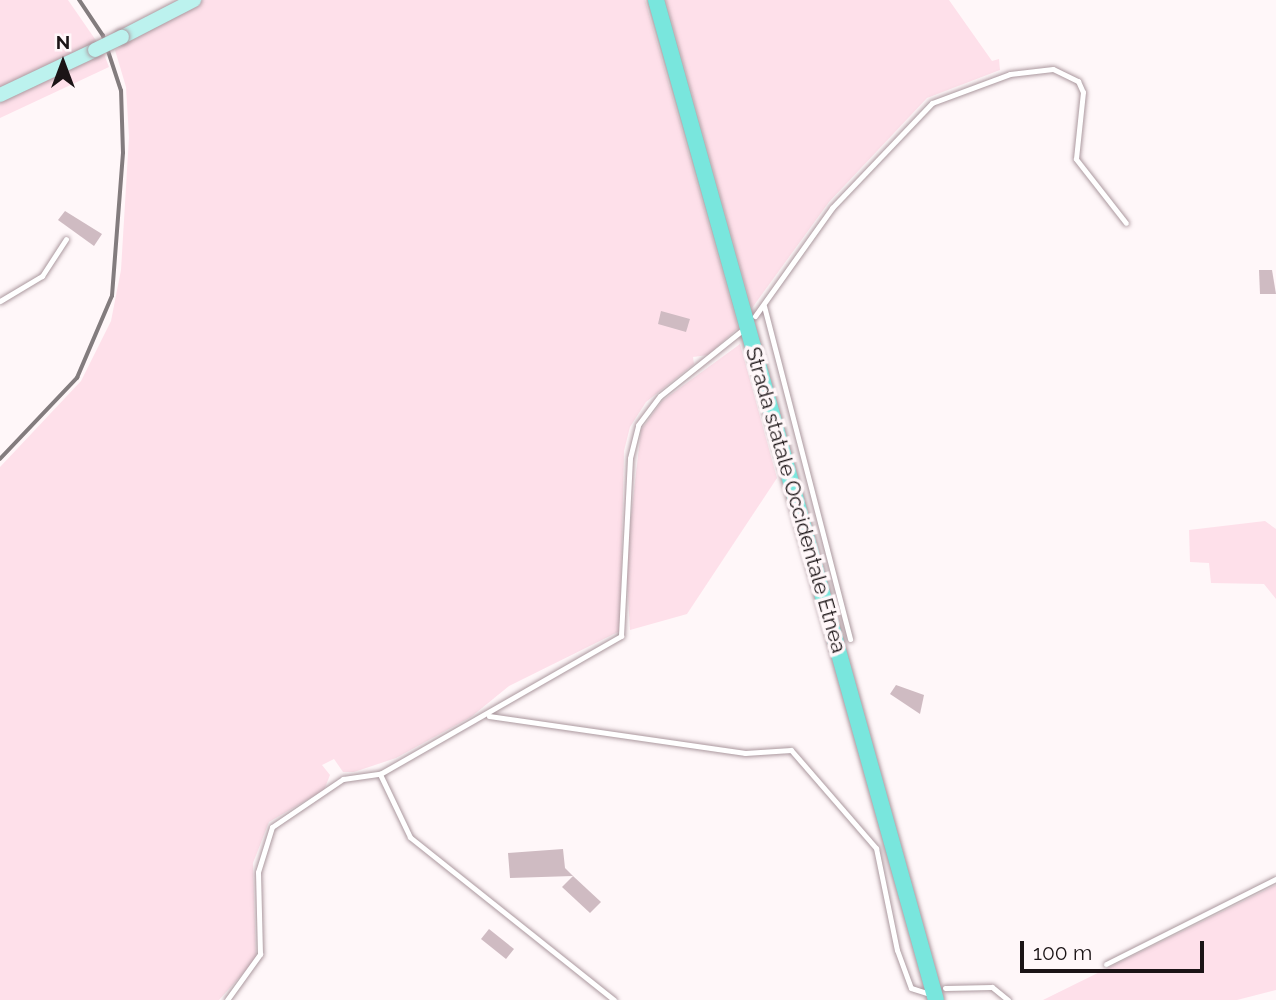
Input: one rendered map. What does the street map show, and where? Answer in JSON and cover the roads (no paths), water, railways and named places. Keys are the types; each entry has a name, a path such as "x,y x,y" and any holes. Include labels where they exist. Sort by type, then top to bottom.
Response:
{"main road":[{"name":"Strada statale Occidentale Etnea","path":"656,0 936,994"}],"street":[{"path":"0,96 194,0"}],"lane":[{"path":"755,316 832,208 932,103 1010,74 1053,69 1078,81 1083,92 1076,159 1126,223"},
{"path":"0,301 42,276 66,239"},
{"path":"764,306 850,639"},
{"path":"227,1000 260,954 258,872 271,827 343,779 380,774 429,742 489,716 533,682 621,636 630,458 638,425 660,396 741,331"},
{"path":"489,716 745,754 791,750 876,848 897,950 911,988 936,994 992,987 1008,1000"},
{"path":"380,774 410,837 614,1000"},
{"path":"1106,964 1276,879"}],"railway":[{"path":"0,459 77,378 112,296 123,153 121,91 103,36 79,0"}]}
